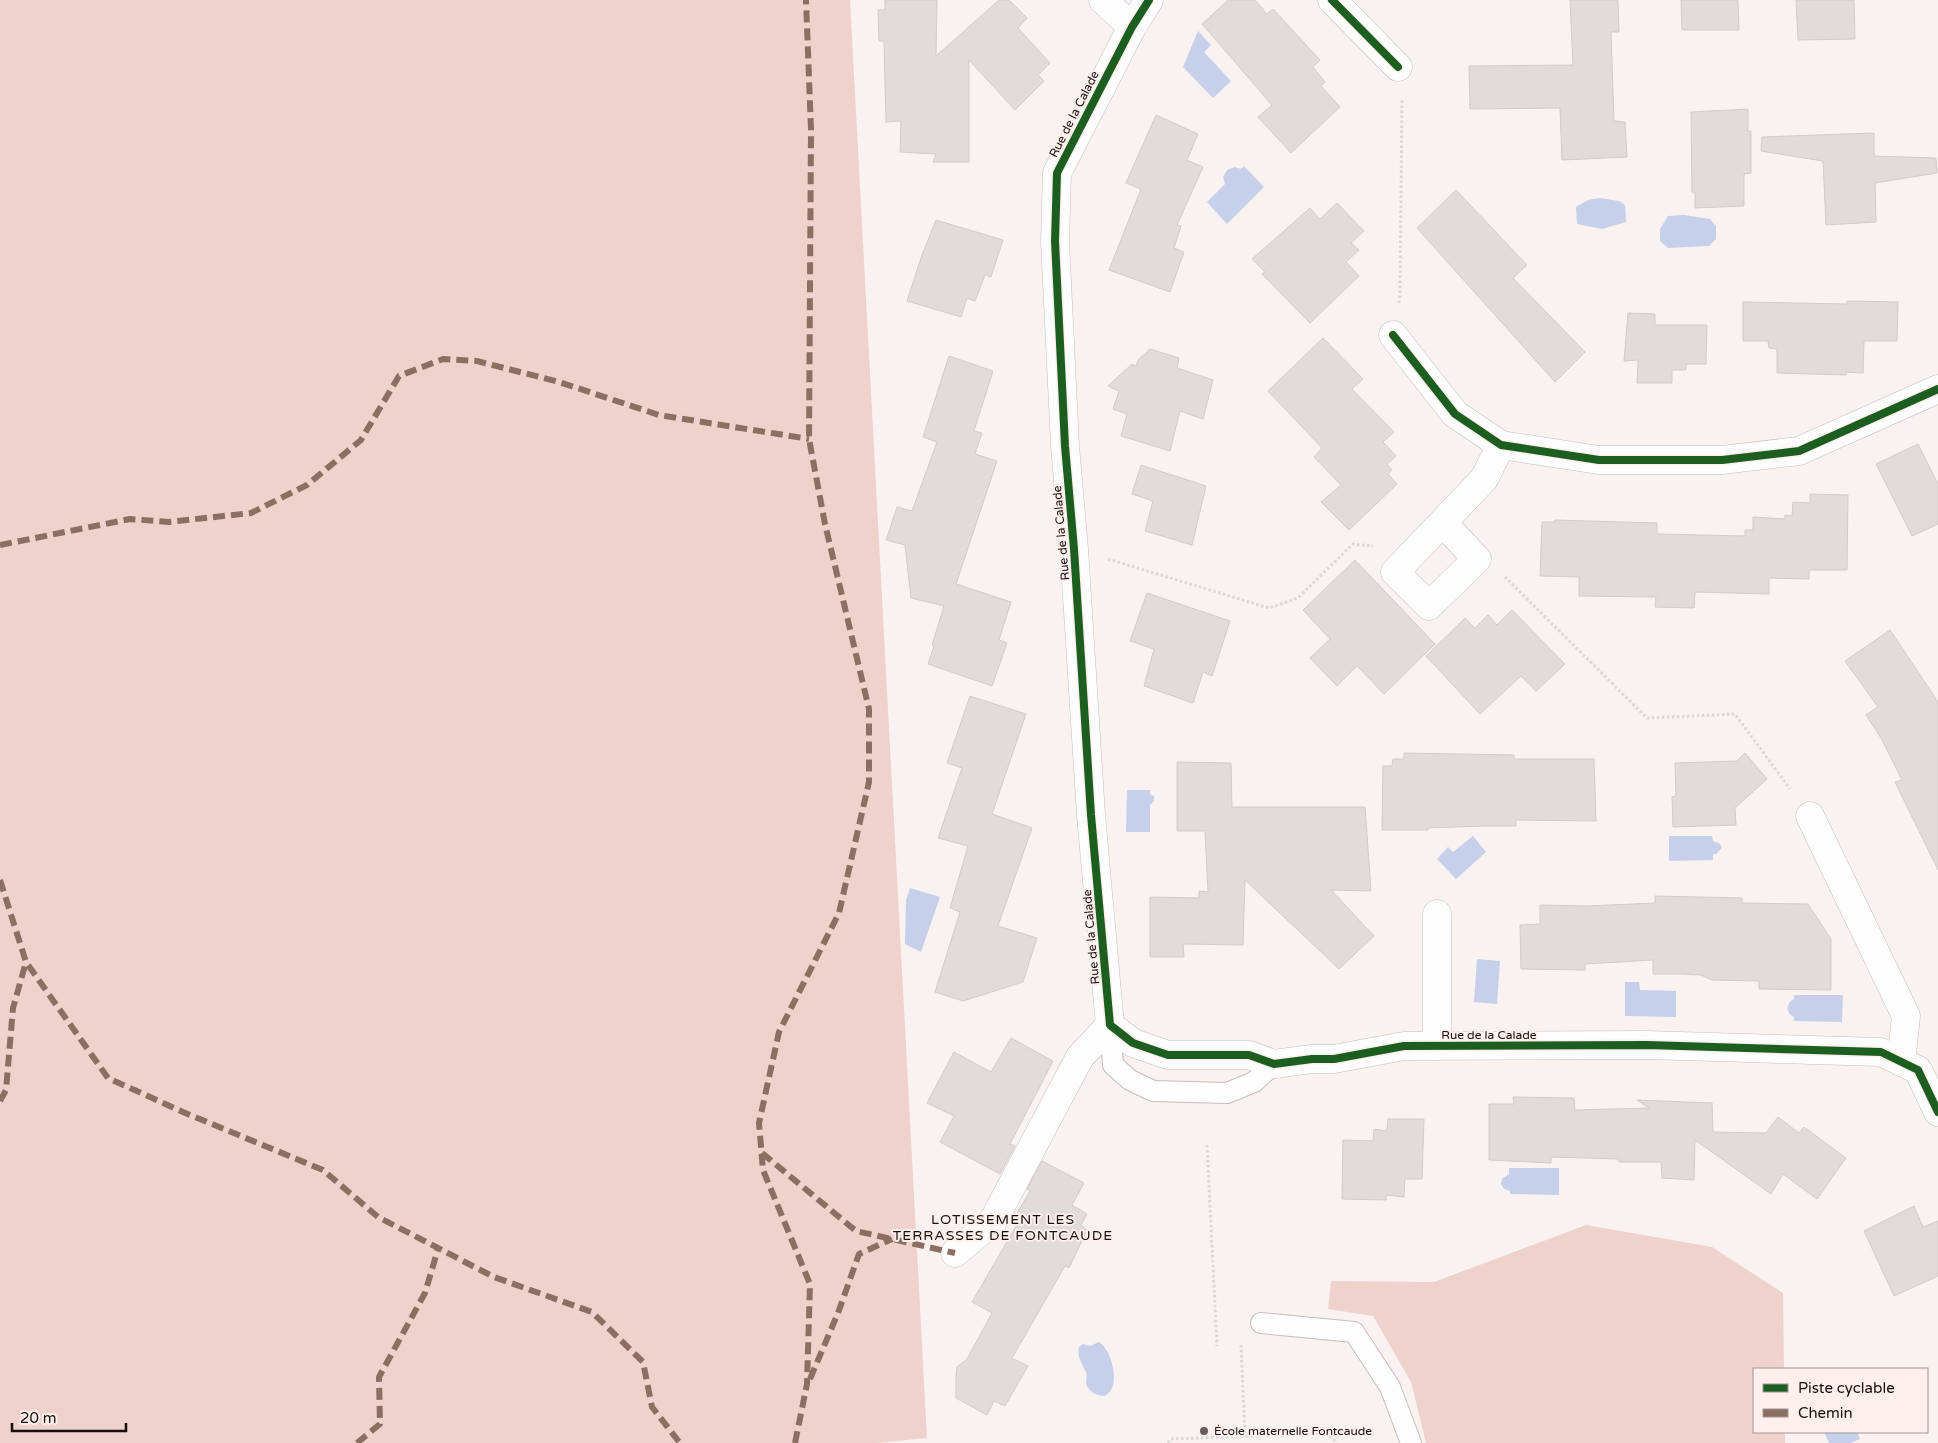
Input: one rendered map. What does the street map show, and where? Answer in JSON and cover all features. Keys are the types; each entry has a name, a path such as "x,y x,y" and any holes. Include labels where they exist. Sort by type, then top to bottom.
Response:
{"street":[{"path":"1103,0 1132,27"},
{"name":"Rue de la Calade","path":"1149,0 1132,27 1057,173 1056,261 1065,446 1074,549 1091,815 1110,1025 1132,1043 1168,1055 1248,1055 1274,1064 1312,1059 1334,1059 1404,1046 1647,1045 1881,1052 1918,1070 1938,1112"},
{"path":"1332,0 1398,67"},
{"path":"1393,335 1455,414 1501,445 1599,460 1722,460 1799,451 1938,389"},
{"path":"1442,523 1477,559 1429,606 1395,572 1484,479 1501,445"},
{"path":"1810,816 1906,1016 1901,1062"},
{"path":"1437,914 1437,1046"},
{"path":"955,1253 993,1221 1080,1057 1110,1025"}],"lane":[{"name":"Rue de la Calade","path":"1110,1025 1113,1065 1130,1080 1153,1091 1227,1093 1254,1082 1274,1064"},
{"path":"1261,1323 1354,1332 1390,1387 1411,1443"}],"path":[{"path":"1393,335 1400,292 1402,107 1398,67"},
{"path":"1074,549 1269,608 1298,598 1353,544 1372,546 1401,566"},
{"path":"1477,559 1504,576 1647,718 1735,714 1810,816"},
{"path":"1207,1145 1217,1346"},
{"path":"1241,1345 1245,1438"},
{"path":"1168,1443 1171,1439 1245,1438 1327,1433 1336,1443"}],"shaded area":[{"path":"0,0 850,0 927,1438 876,1443 0,1443"},
{"path":"1586,1225 1712,1247 1783,1293 1784,1368 1753,1368 1753,1433 1785,1433 1785,1443 1426,1443 1411,1382 1373,1316 1328,1309 1331,1281 1434,1282"}],"water":[{"path":"1198,31 1211,45 1204,52 1231,81 1213,98 1183,67"},
{"path":"1244,166 1264,187 1227,224 1207,202 1225,184 1223,177 1227,170 1235,167 1241,169"},
{"path":"1600,198 1619,201 1625,205 1626,222 1602,229 1577,224 1576,207 1588,200"},
{"path":"1684,215 1710,219 1716,226 1716,239 1709,246 1668,248 1660,241 1660,229 1668,216"},
{"path":"1127,790 1150,790 1150,794 1154,796 1154,801 1150,805 1150,832 1126,832"},
{"path":"1473,836 1486,852 1456,879 1437,859 1448,847 1453,852"},
{"path":"1669,836 1712,836 1713,841 1720,844 1722,848 1716,854 1713,854 1713,860 1669,861"},
{"path":"910,888 940,897 921,952 905,944 906,900"},
{"path":"1477,959 1500,961 1497,1004 1474,1002"},
{"path":"1625,982 1639,982 1640,990 1676,991 1676,1017 1625,1016"},
{"path":"1794,995 1843,995 1842,1022 1794,1021 1794,1017 1788,1011 1788,1005 1794,999"},
{"path":"1509,1168 1559,1168 1559,1195 1510,1194 1510,1191 1504,1189 1501,1184 1502,1179 1509,1174"},
{"path":"1099,1342 1107,1350 1114,1371 1111,1391 1105,1396 1096,1394 1089,1389 1079,1353 1079,1347 1083,1344 1090,1346"},
{"path":"1824,1433 1857,1433 1860,1439 1851,1443 1829,1443"}],"building":[{"path":"885,0 937,0 936,56 999,0 1009,0 1027,18 1018,28 1050,63 1038,75 1044,81 1015,110 969,60 969,162 933,162 936,154 900,152 901,121 886,122 884,41 879,41 878,10 885,10"},
{"path":"1228,0 1255,0 1267,14 1273,9 1320,60 1313,67 1325,82 1321,86 1340,107 1291,153 1258,117 1272,105 1202,24"},
{"path":"1570,0 1618,0 1619,32 1611,32 1614,121 1625,122 1627,157 1562,160 1560,108 1470,109 1469,66 1573,65"},
{"path":"1681,0 1738,0 1739,30 1682,30"},
{"path":"1796,0 1854,0 1855,39 1798,40"},
{"path":"1748,109 1748,131 1751,131 1751,173 1744,174 1744,206 1695,208 1695,192 1692,192 1691,112"},
{"path":"1156,115 1198,134 1187,160 1203,167 1177,225 1181,226 1174,248 1184,252 1170,292 1109,270 1141,189 1126,183"},
{"path":"1874,133 1874,156 1936,158 1937,173 1875,183 1876,222 1826,225 1823,161 1761,151 1762,137"},
{"path":"1456,190 1527,265 1513,278 1585,352 1555,382 1417,228"},
{"path":"1337,203 1364,231 1351,243 1359,250 1346,262 1359,276 1310,323 1262,274 1265,272 1252,259 1310,208 1320,219"},
{"path":"936,220 1003,240 991,277 985,275 975,301 967,298 961,317 907,301"},
{"path":"1847,301 1898,302 1897,341 1864,341 1863,373 1846,372 1846,375 1777,373 1777,349 1769,348 1768,341 1743,341 1743,302 1847,304"},
{"path":"1628,313 1655,314 1655,325 1707,325 1706,364 1686,364 1686,370 1672,370 1672,383 1637,383 1638,360 1624,361"},
{"path":"1323,338 1363,379 1352,389 1394,432 1383,442 1396,456 1387,464 1392,470 1388,474 1397,484 1349,530 1321,502 1341,485 1314,457 1322,448 1268,391"},
{"path":"1150,349 1179,358 1177,368 1213,380 1203,419 1180,411 1170,451 1121,436 1127,414 1113,409 1119,391 1108,386 1132,364 1136,366 1138,360"},
{"path":"949,356 993,371 974,431 982,433 975,454 997,461 956,584 1011,602 999,640 1007,643 992,686 928,664 944,606 911,598 905,545 886,540 897,507 912,511 937,442 923,437"},
{"path":"1918,444 1938,484 1938,524 1912,536 1876,464"},
{"path":"1141,465 1206,486 1192,545 1145,531 1153,501 1132,494"},
{"path":"1810,494 1848,495 1847,570 1809,570 1809,579 1769,578 1769,594 1695,592 1694,608 1655,607 1656,597 1579,596 1579,577 1540,576 1542,522 1555,522 1555,520 1657,523 1657,534 1745,536 1745,530 1753,530 1753,517 1785,519 1785,515 1792,516 1793,502 1810,503"},
{"path":"1355,560 1435,644 1384,694 1357,666 1337,686 1310,658 1330,639 1303,610"},
{"path":"1147,593 1230,621 1212,676 1203,672 1193,703 1144,686 1154,649 1130,641"},
{"path":"1512,610 1565,664 1536,691 1521,676 1480,714 1426,656 1465,618 1475,628 1488,615 1497,625"},
{"path":"1890,630 1938,702 1938,870 1895,782 1902,780 1881,738 1866,715 1878,707 1845,661"},
{"path":"970,696 1026,714 992,814 1032,828 998,926 1037,938 1023,982 963,1001 935,992 960,912 950,908 968,846 938,838 962,768 947,763"},
{"path":"1404,753 1514,755 1514,759 1594,759 1596,821 1516,820 1516,826 1382,830 1383,766 1392,766 1393,759 1404,759"},
{"path":"1745,753 1767,779 1735,808 1736,825 1673,827 1672,797 1676,796 1675,763 1737,761"},
{"path":"1177,762 1231,763 1232,807 1365,807 1371,891 1331,890 1374,936 1339,969 1245,880 1243,945 1183,944 1184,957 1150,957 1150,897 1199,898 1199,891 1208,892 1205,831 1177,831"},
{"path":"1655,896 1742,898 1742,903 1808,904 1831,939 1831,990 1759,989 1759,981 1712,980 1701,975 1653,974 1653,960 1585,964 1585,970 1521,969 1520,925 1540,924 1540,905 1587,906 1655,903"},
{"path":"1011,1038 1053,1061 1010,1144 1015,1146 1000,1174 940,1142 954,1116 927,1103 954,1052 991,1072"},
{"path":"1513,1097 1574,1098 1575,1110 1649,1108 1637,1100 1712,1103 1713,1132 1766,1133 1778,1117 1799,1133 1804,1127 1846,1158 1817,1199 1783,1174 1771,1194 1695,1140 1694,1180 1662,1178 1661,1162 1619,1162 1619,1159 1551,1157 1551,1163 1489,1160 1489,1104 1514,1104"},
{"path":"1388,1119 1424,1119 1422,1179 1405,1179 1404,1197 1386,1195 1386,1200 1342,1199 1343,1140 1373,1141 1374,1129 1387,1131"},
{"path":"1042,1161 1084,1183 1072,1205 1087,1214 1081,1225 1087,1230 1069,1268 1065,1266 1012,1358 1028,1366 1005,1406 994,1401 987,1415 956,1398 957,1367 967,1359 992,1313 972,1302 1019,1221 1015,1217 1030,1191 1027,1189"},
{"path":"1914,1206 1923,1227 1938,1221 1938,1276 1894,1296 1864,1231"}],"marked path":[{"path":"795,1443 807,1384 810,1284 763,1170 759,1123 779,1032 839,913 869,782 869,709 825,524 809,439 811,130 806,0"},
{"path":"0,545 130,519 169,522 251,513 307,485 361,440 399,376 443,359 477,361 559,382 659,415 809,439"},
{"path":"0,880 26,962 108,1078 183,1112 323,1170 378,1217 494,1277 592,1312 643,1362 652,1407 680,1443"},
{"path":"0,1101 6,1090 13,1008 26,962"},
{"path":"762,1153 856,1231 955,1253"},
{"path":"810,1379 838,1313 859,1254 892,1239"},
{"path":"357,1443 380,1424 379,1377 425,1293 438,1249"}],"cycle path":[{"path":"1149,0 1132,27 1057,173 1055,241 1065,446 1074,549 1091,815 1110,1025 1133,1043 1168,1055 1249,1055 1274,1064 1312,1059 1334,1059 1404,1046 1647,1045 1881,1052 1918,1070 1938,1112"},
{"path":"1332,0 1398,67"},
{"path":"1393,335 1455,414 1501,445 1599,460 1722,460 1799,451 1938,389"}],"place":[{"name":"École maternelle Fontcaude","path":"1204,1431"}],"district":[{"name":"LOTISSEMENT LES TERRASSES DE FONTCAUDE","path":"1003,1228"}]}
